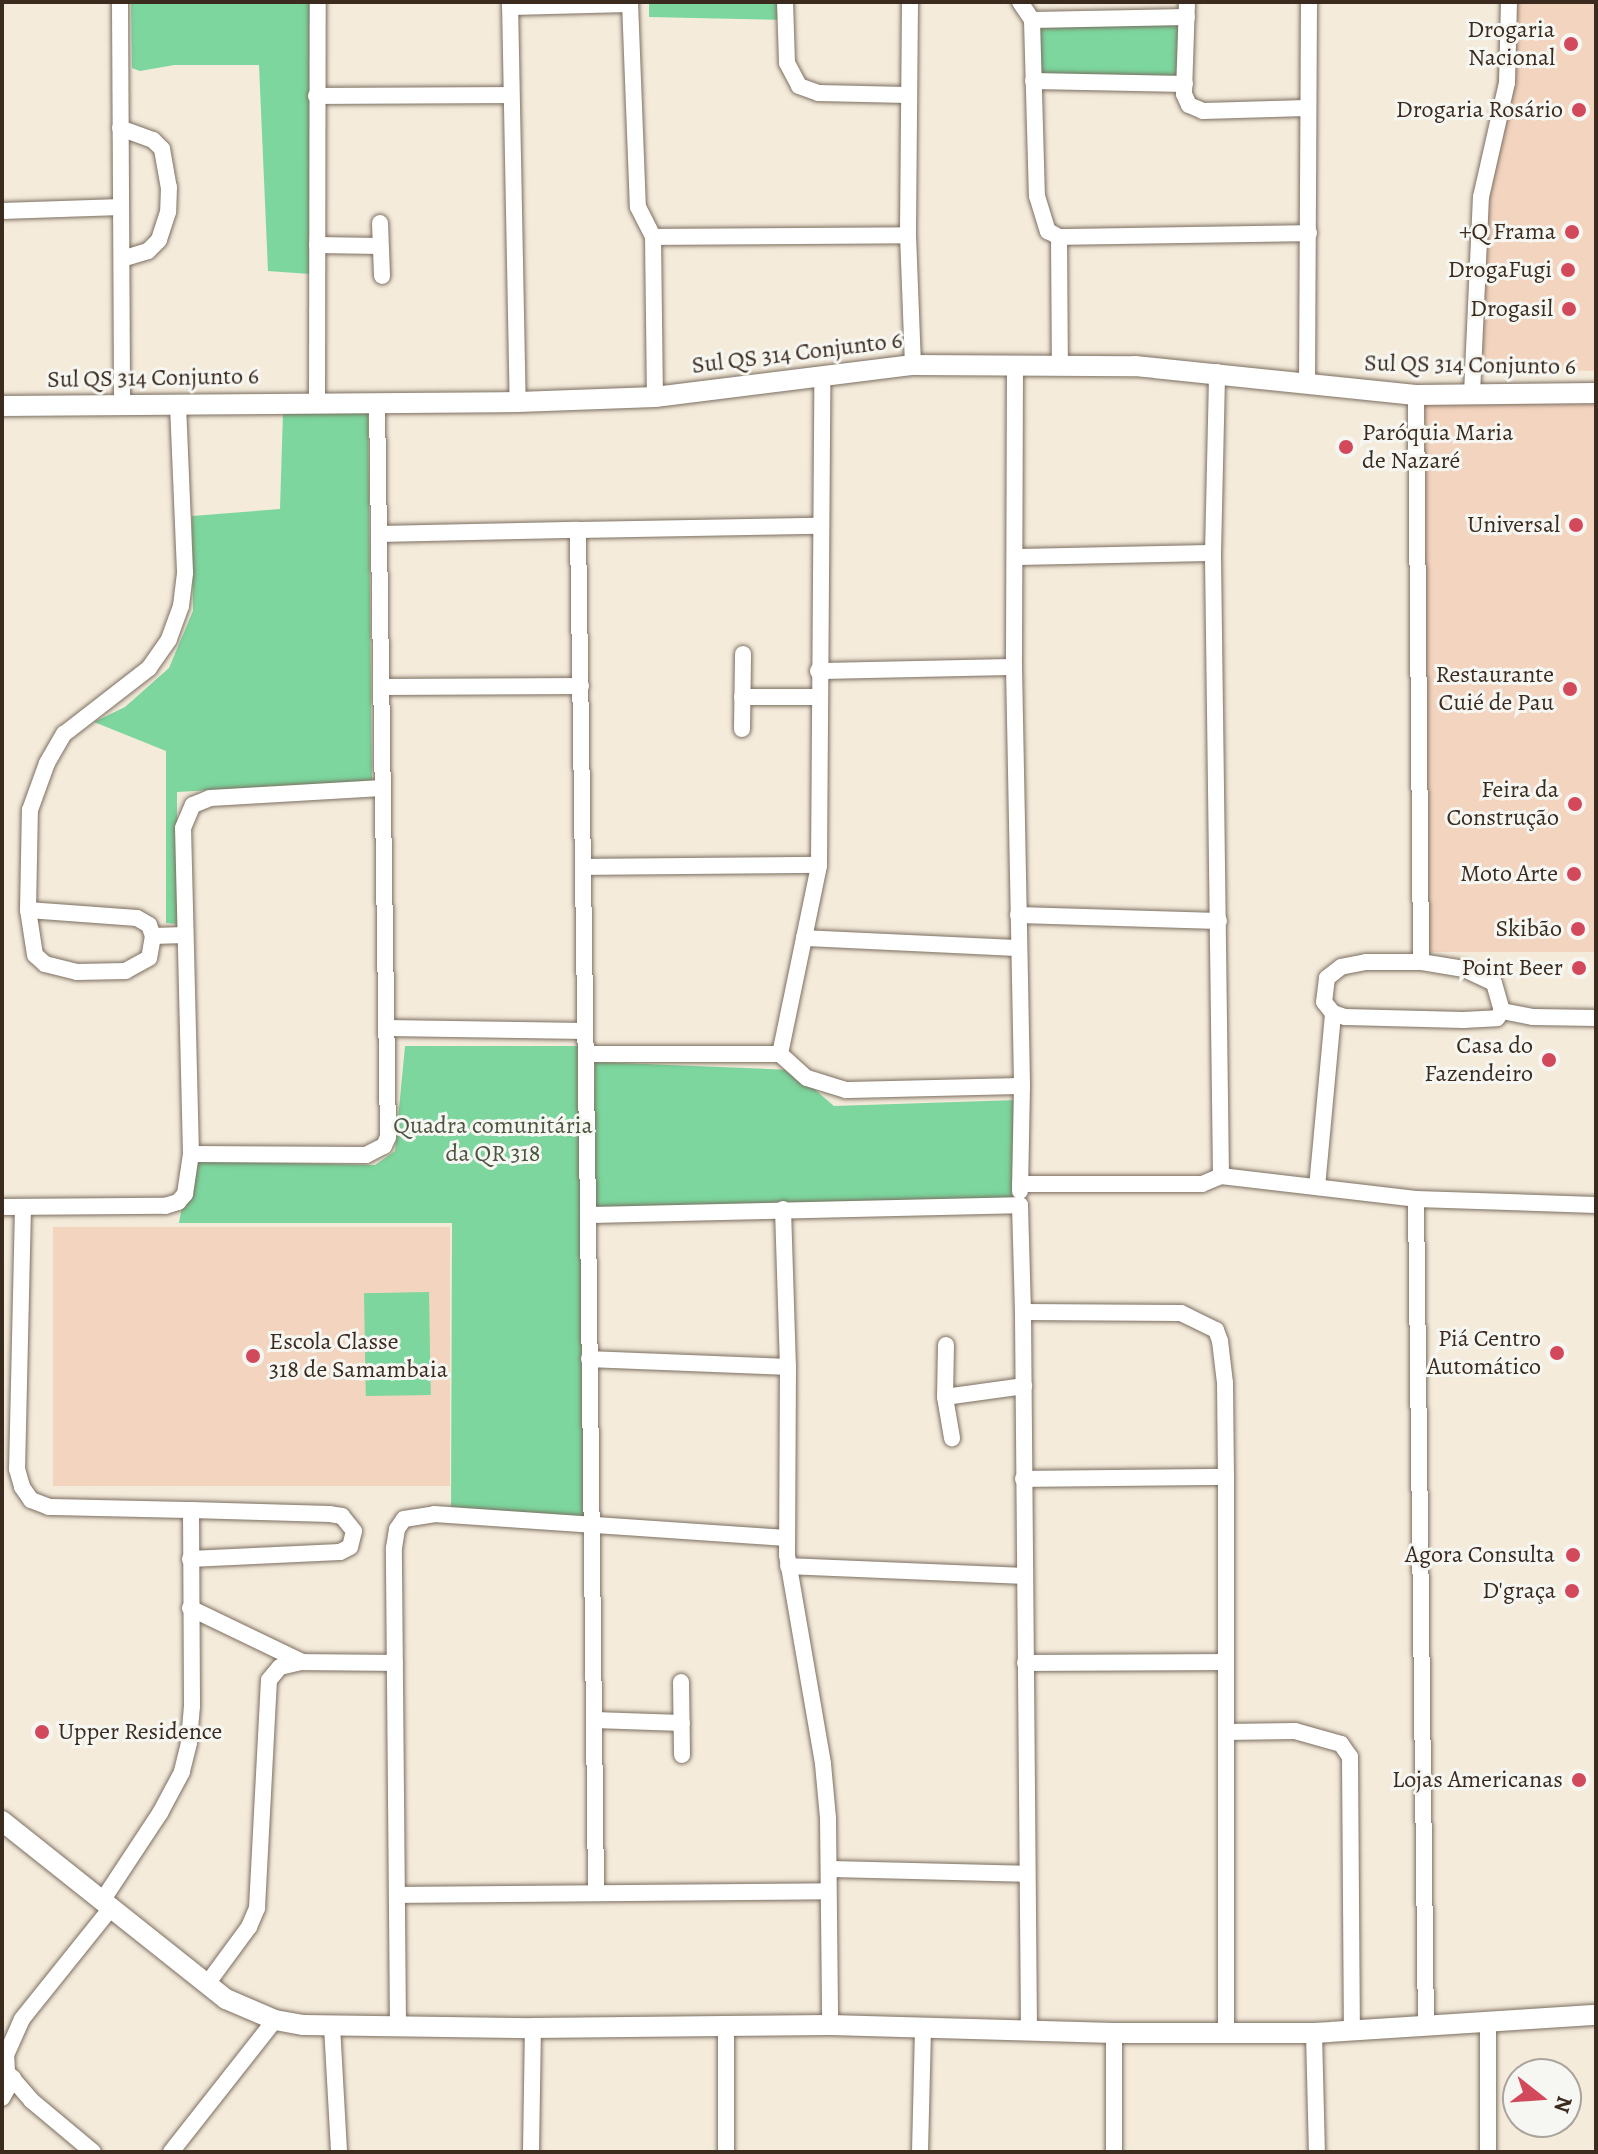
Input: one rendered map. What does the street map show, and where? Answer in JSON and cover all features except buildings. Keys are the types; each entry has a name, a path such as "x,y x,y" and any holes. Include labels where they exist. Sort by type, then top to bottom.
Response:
{"street":[{"path":"120,2 122,403"},
{"path":"317,401 318,2"},
{"path":"785,2 787,63 799,86 818,93 908,95"},
{"path":"910,2 908,235 913,365"},
{"path":"1020,2 1032,20 1039,209 1048,231 1059,237 1309,233"},
{"path":"1307,383 1309,2"},
{"path":"1472,394 1481,197 1507,83 1509,2"},
{"path":"518,402 510,4 630,3 638,207 653,237 655,397"},
{"path":"1032,20 1187,9 1186,99 1198,110 1307,108"},
{"path":"1033,81 1185,84"},
{"path":"316,96 511,95"},
{"path":"120,128 153,140 162,149 169,187 168,212 159,240 148,251 122,259"},
{"path":"2,211 121,207"},
{"path":"380,223 382,276"},
{"path":"653,237 908,235"},
{"path":"1059,237 1060,367"},
{"path":"317,245 380,246"},
{"name":"Sul QS 314 Conjunto 6","path":"2,406 317,401 518,402 655,397 913,365 1135,366 1217,372 1416,395 1596,393"},
{"path":"1015,367 1014,667 1022,1086 1020,1205 1029,2031"},
{"path":"1217,372 1213,553 1221,1176"},
{"path":"780,1054 819,865 817,697 822,376"},
{"path":"1416,395 1421,962"},
{"path":"191,1154 366,1155 384,1146 390,1123 377,402"},
{"path":"28,910 121,915 149,925 153,936 149,958 138,967 77,972 45,964 31,949 28,910 30,810 47,763 64,734 149,668 169,639 181,606 185,572 178,404"},
{"path":"379,534 819,526"},
{"path":"578,530 596,1890"},
{"path":"1015,557 1213,553"},
{"path":"742,729 743,654"},
{"path":"818,671 1014,667"},
{"path":"382,687 581,686"},
{"path":"742,697 817,697"},
{"path":"2,1207 165,1206 178,1202 185,1194 191,1154 183,828 193,805 210,798 383,788"},
{"path":"583,867 819,865"},
{"path":"1018,915 1219,921"},
{"path":"153,936 185,935"},
{"path":"804,938 1019,948"},
{"path":"1366,962 1421,962 1485,977 1499,990 1502,1011 1497,1018 1463,1020 1345,1017 1333,1013 1324,1002 1327,978 1341,967 1366,962"},
{"path":"1502,1011 1533,1017 1596,1018"},
{"path":"1317,1187 1333,1013"},
{"path":"387,1028 585,1031"},
{"path":"586,1054 780,1054 807,1078 846,1090 1022,1086"},
{"path":"1020,1184 1202,1184 1221,1176 1416,1199 1596,1205"},
{"path":"1416,1199 1426,2027"},
{"path":"588,1215 1020,1205"},
{"path":"23,1207 17,1469 22,1487 31,1500 49,1507 330,1514 342,1516 354,1531 350,1547 340,1552 190,1559"},
{"path":"783,1209 788,1367 786,1538 788,1566 823,1764 829,1869 830,2025"},
{"path":"1023,1312 1181,1313 1216,1330 1223,1355 1226,1477 1226,2032"},
{"path":"946,1345 945,1397 952,1438"},
{"path":"589,1359 788,1367"},
{"path":"945,1397 1024,1386"},
{"path":"1023,1479 1226,1477"},
{"path":"93,2152 32,2101 7,2072 6,2055 22,2019 106,1904 182,1772 189,1743 192,1706 191,1510"},
{"path":"398,2025 394,1548 397,1529 404,1519 434,1514 786,1538"},
{"path":"788,1566 1024,1576"},
{"path":"190,1608 302,1662"},
{"path":"207,1984 249,1927 257,1908 261,1884 265,1700 273,1673 280,1667 302,1662 395,1663"},
{"path":"1025,1663 1226,1662"},
{"path":"681,1682 682,1755"},
{"path":"594,1720 682,1723"},
{"path":"1226,1732 1295,1731 1341,1744 1350,1757 1352,2032"},
{"path":"2,1821 226,1999 275,2020 332,2026 533,2028 830,2025 1114,2033 1314,2033 1596,2015"},
{"path":"829,1869 1027,1874"},
{"path":"398,1895 596,1890 828,1891"},
{"path":"171,2152 275,2020"},
{"path":"1488,2024 1488,2152"},
{"path":"726,2025 726,2152"},
{"path":"332,2026 339,2152"},
{"path":"920,2152 923,2027"},
{"path":"531,2152 533,2028"},
{"path":"1114,2033 1114,2152"},
{"path":"1314,2033 1317,2152"},
{"path":"2,2098 13,2078"}],"shaded area":[{"path":"1501,2 1596,2 1596,371 1480,369"},
{"path":"1425,404 1596,404 1596,952 1425,952"},
{"name":"Escola Classe 318 de Samambaia","path":"53,1227 450,1227 450,1486 53,1486"}],"green space":[{"path":"131,2 312,2 310,274 268,271 259,65 174,65 140,71 132,68"},
{"path":"649,2 791,2 791,20 649,17"},
{"path":"1186,21 1183,83 1036,78 1037,24"},
{"path":"283,412 368,413 372,781 177,792 177,924 166,923 166,751 94,722 125,707 169,668 193,611 192,516 280,509"},
{"name":"Quadra comunitária da QR 318","path":"405,1046 585,1046 597,1529 451,1519 452,1223 179,1223 190,1161 375,1165 395,1151"},
{"path":"595,1062 792,1070 834,1106 1019,1100 1018,1200 592,1209"},
{"path":"429,1292 431,1395 366,1396 364,1293"}],"place":[{"name":"Drogaria Nacional","path":"1571,44"},
{"name":"Drogaria Rosário","path":"1579,110"},
{"name":"+Q Frama","path":"1572,232"},
{"name":"DrogaFugi","path":"1568,270"},
{"name":"Drogasil","path":"1569,309"},
{"name":"Paróquia Maria de Nazaré","path":"1346,447"},
{"name":"Universal","path":"1576,525"},
{"name":"Restaurante Cuié de Pau","path":"1570,689"},
{"name":"Feira da Construção","path":"1575,804"},
{"name":"Moto Arte","path":"1574,874"},
{"name":"Skibão","path":"1578,929"},
{"name":"Point Beer","path":"1579,968"},
{"name":"Casa do Fazendeiro","path":"1549,1060"},
{"name":"Piá Centro Automático","path":"1557,1353"},
{"name":"Escola Classe 318 de Samambaia","path":"253,1356"},
{"name":"Agora Consulta","path":"1573,1555"},
{"name":"D'graça","path":"1572,1591"},
{"name":"Upper Residence","path":"42,1732"},
{"name":"Lojas Americanas","path":"1579,1780"}]}
